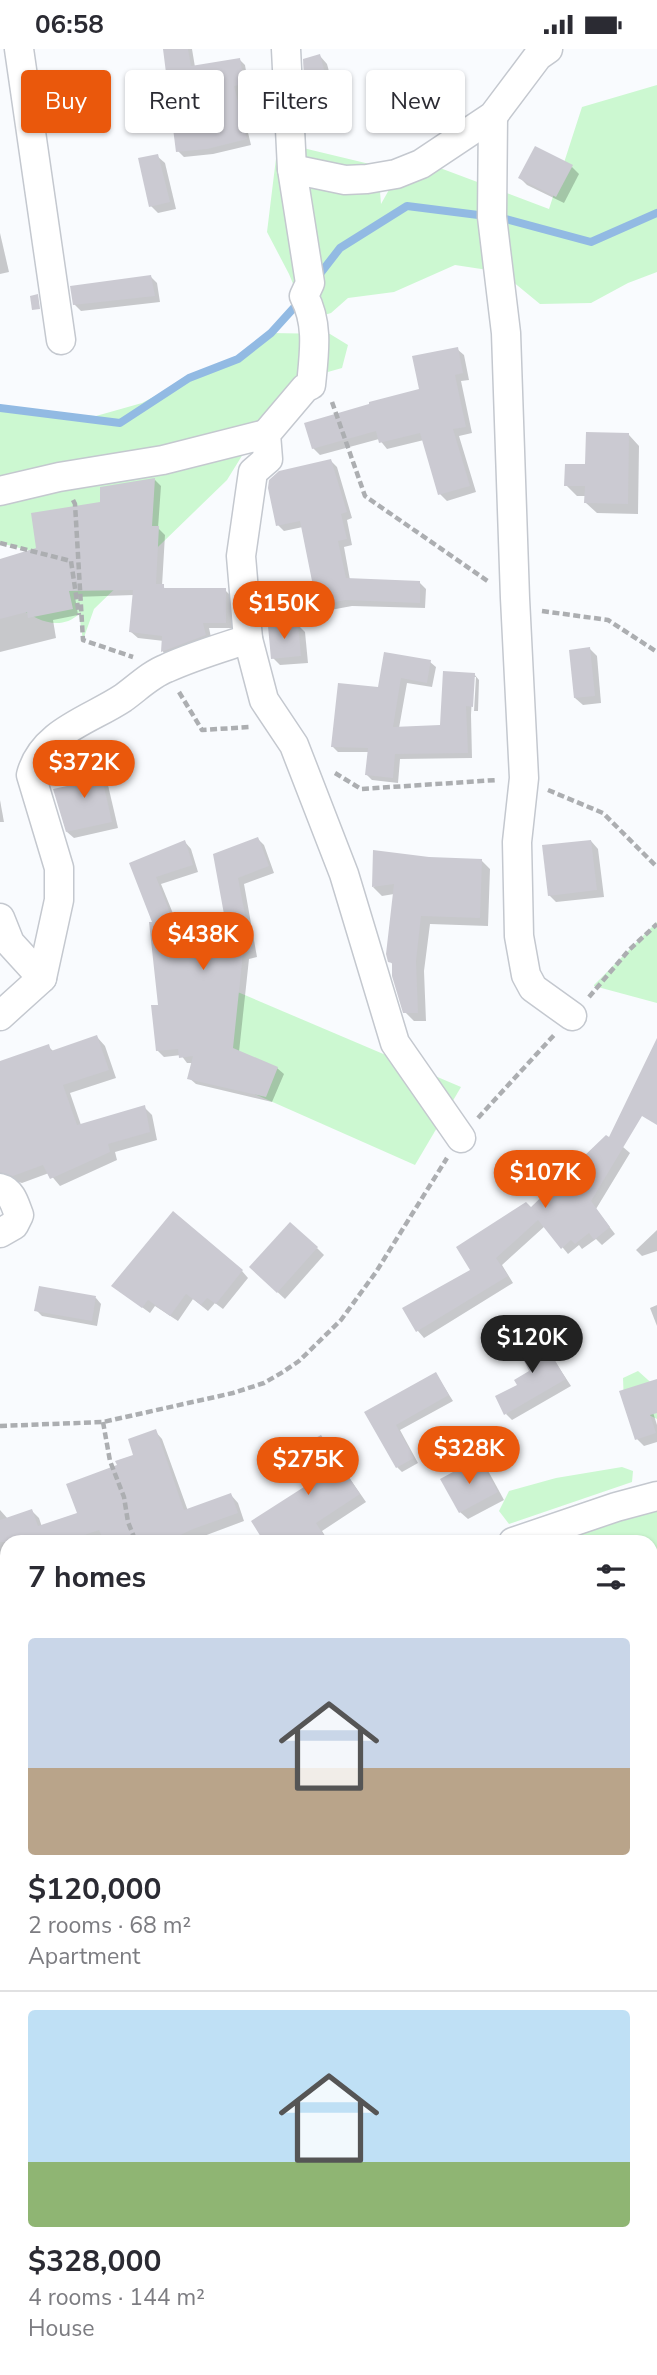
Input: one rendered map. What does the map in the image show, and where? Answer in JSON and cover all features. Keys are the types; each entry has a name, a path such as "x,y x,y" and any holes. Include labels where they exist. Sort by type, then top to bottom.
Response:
{"street":[{"path":"19,49 61,340"},
{"path":"0,491 59,477 163,460 266,433 304,388 311,385 314,358 313,312 304,296 310,283 292,169 286,49"},
{"path":"292,169 345,180 396,174 421,165 493,116 538,56 548,49"},
{"path":"493,116 492,216 506,333 514,598 524,778 516,854 521,956 533,988 572,1016"},
{"path":"266,433 268,459 253,473 241,556 248,639 264,700 294,745 344,874 395,1043 461,1138"},
{"path":"0,1016 42,978 61,888 59,867 31,775 34,761 58,736 83,719 119,701 165,668 248,639"},
{"path":"0,918 10,943 42,978"},
{"path":"0,1188 12,1197 19,1215 14,1225 0,1233"},
{"path":"534,1535 657,1496"}],"path":[{"path":"321,403 330,398 365,496 475,574 535,610 608,619 657,652"},
{"path":"0,543 71,561 83,640"},
{"path":"0,1426 103,1422 233,1393 264,1383 299,1361 341,1321 376,1272 461,1138 629,950 657,924"},
{"path":"103,1422 110,1461 124,1497 133,1535"}],"green space":[{"path":"657,85 657,272 628,283 591,303 540,304 501,272 455,265 394,292 348,298 331,313 308,320 289,274 267,232 278,142 378,166 381,204 408,156 549,209 582,107"},
{"path":"271,333 330,334 348,345 342,368 303,379 264,420 227,480 94,609 83,640 79,614 65,622 57,623 41,620 20,608 70,561 0,543 0,408 10,411 96,416 142,403 189,378 238,359"},
{"path":"657,922 657,1003 594,986 594,985"},
{"path":"214,982 461,1087 415,1165 196,1068"},
{"path":"638,1371 657,1388 657,1419 624,1403 623,1378"},
{"path":"622,1467 633,1471 632,1482 509,1524 499,1511 509,1491 556,1478"},
{"path":"657,1488 657,1535 530,1535"}],"building":[{"path":"163,49 188,49 191,66 240,58 242,70 238,70 238,85 234,86 238,102 238,133 246,133 247,139 207,149 176,152 174,133 224,133 224,70 166,70"},
{"path":"320,54 324,70 304,70 303,59"},
{"path":"535,146 573,165 556,197 518,178"},
{"path":"158,154 170,202 149,207 138,158"},
{"path":"151,275 155,296 73,305 70,286"},
{"path":"38,294 40,309 32,310 30,296"},
{"path":"458,347 463,373 455,375 466,427 453,429 470,486 438,495 420,433 379,443 376,431 312,449 304,423 419,389 412,356"},
{"path":"586,432 629,433 628,504 584,503 585,486 564,486 565,464 585,464"},
{"path":"331,459 347,512 341,514 347,539 338,541 346,578 420,581 420,603 345,600 317,606 300,521 276,526 268,488 269,480 279,471"},
{"path":"155,478 152,526 159,526 156,584 164,584 164,588 226,588 226,623 203,623 206,635 161,652 162,636 129,632 133,590 69,591 73,609 28,618 27,612 0,619 0,559 36,548 31,513 100,502 100,487"},
{"path":"298,623 301,656 271,659 268,626"},
{"path":"590,647 595,696 574,698 569,650"},
{"path":"384,652 431,660 427,683 401,678 393,727 440,725 443,671 475,673 473,707 466,706 468,753 395,754 393,778 365,775 368,748 331,747 338,683 378,687"},
{"path":"98,760 112,822 66,832 53,789 81,783 76,767"},
{"path":"258,837 269,866 238,878 252,951 243,953 233,1048 278,1067 266,1097 187,1079 193,1056 179,1058 178,1049 156,1051 151,1005 158,1005 149,922 152,922 129,863 185,840 193,865 156,877 181,941 228,936 213,854"},
{"path":"591,840 597,890 548,896 542,845"},
{"path":"373,850 429,857 482,859 480,918 421,916 416,961 418,1013 403,1013 392,976 392,963 388,962 386,954 394,884 372,887"},
{"path":"97,1035 109,1070 63,1085 77,1125 145,1105 150,1132 108,1144 110,1152 50,1179 43,1165 13,1176 0,1172 0,1061 49,1044 51,1051"},
{"path":"657,1038 657,1125 642,1116 591,1201 610,1227 594,1240 589,1233 575,1244 571,1240 561,1249 538,1220 496,1258 508,1276 416,1332 402,1308 470,1270 456,1247 526,1202 531,1207 606,1135 609,1137"},
{"path":"173,1211 243,1270 216,1304 207,1298 201,1305 186,1294 170,1316 148,1300 142,1308 111,1286"},
{"path":"290,1222 318,1247 277,1293 249,1267"},
{"path":"39,1286 96,1296 92,1321 34,1311"},
{"path":"537,1332 551,1359 553,1357 566,1379 504,1415 495,1396 517,1385 514,1380 529,1371 515,1343"},
{"path":"436,1372 449,1395 396,1425 414,1458 396,1468 364,1412"},
{"path":"657,1379 657,1413 650,1415 656,1433 635,1440 619,1391"},
{"path":"156,1429 184,1510 231,1493 238,1513 181,1535 101,1535 99,1530 84,1535 0,1535 0,1520 32,1509 38,1526 77,1513 66,1484 117,1465 115,1461 133,1455 128,1439"},
{"path":"321,1435 360,1494 316,1523 324,1535 260,1535 251,1521 304,1487 286,1454"},
{"path":"479,1458 498,1492 459,1513 440,1479"}],"waterway":[{"path":"316,279 340,248 407,206 502,218 591,242 657,213"},
{"path":"0,408 120,423 189,378 238,359 271,333 300,301"}]}
